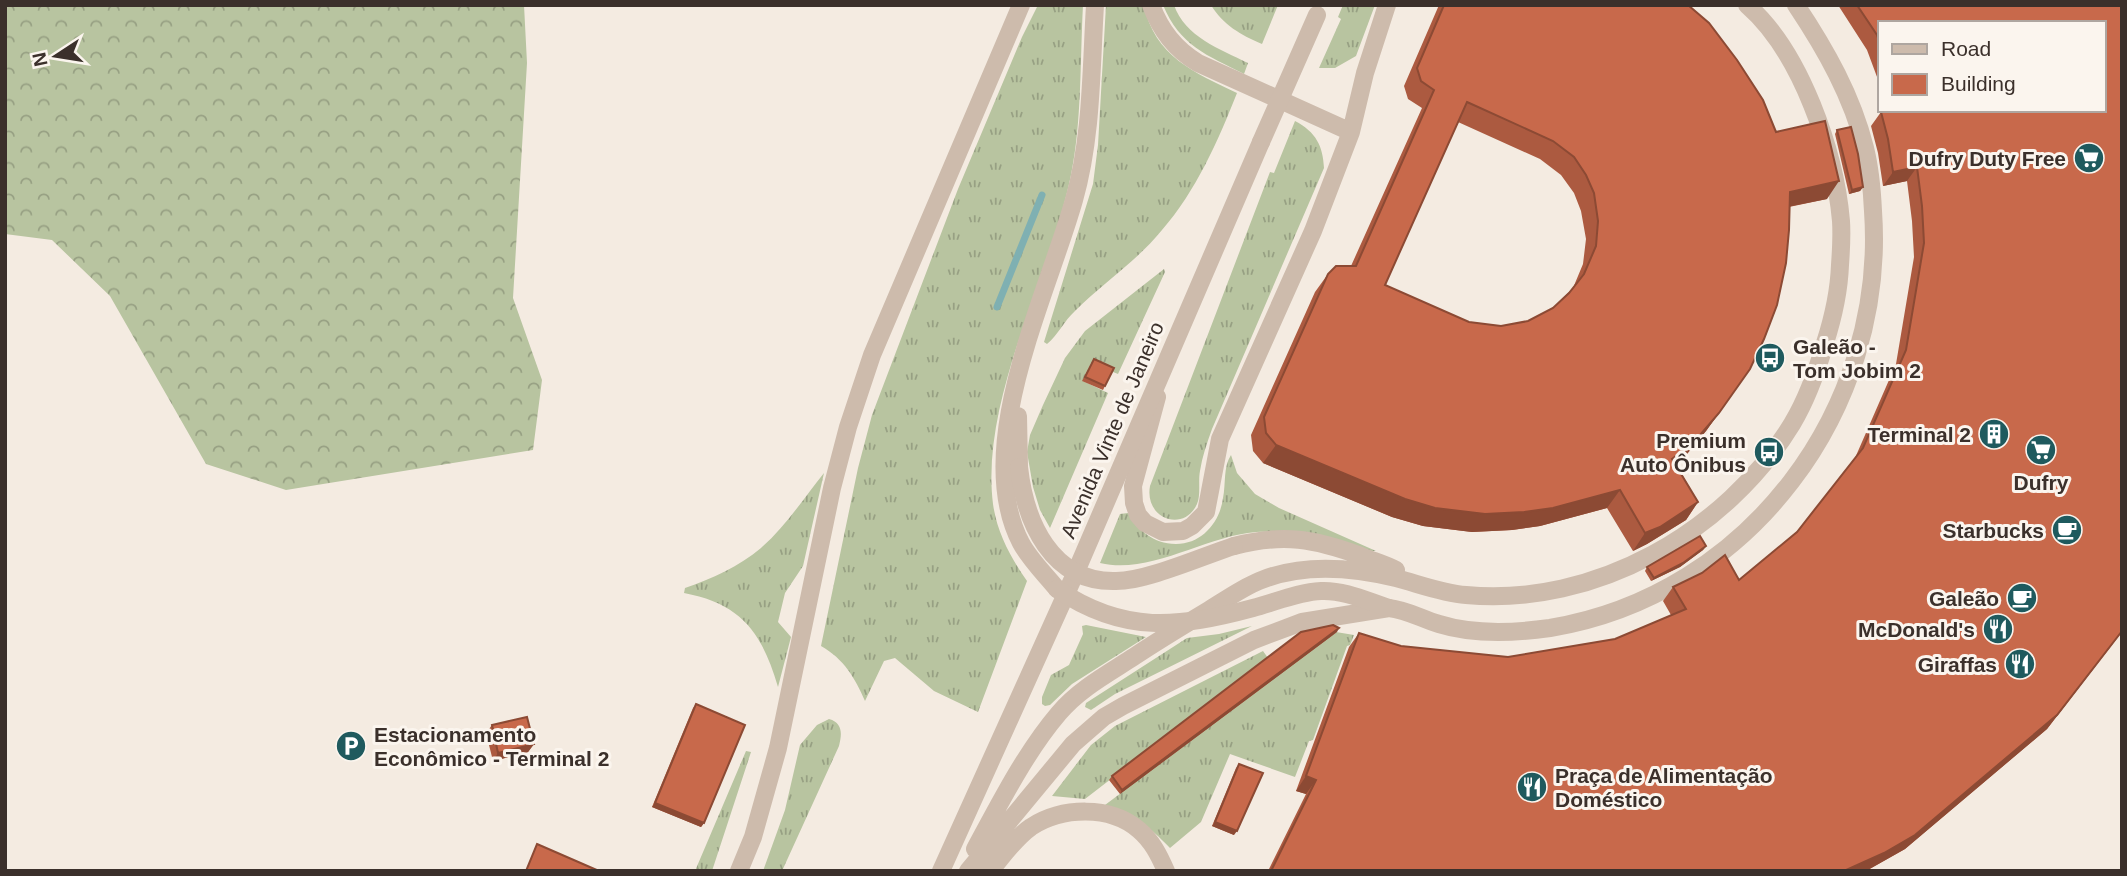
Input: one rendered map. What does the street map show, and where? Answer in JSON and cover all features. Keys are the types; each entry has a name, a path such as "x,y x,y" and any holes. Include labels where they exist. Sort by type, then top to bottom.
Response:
{"street":[{"path":"739,871 753,837 778,748 832,488 848,427 872,355 1021,5"},
{"path":"1095,5 1084,158 1074,199 1024,357 1011,467 1009,510 1021,544 1057,589 1090,609 1136,621 1177,623 1212,618 1303,593 1322,591 1349,595 1457,629 1495,632 1551,628 1625,606 1687,576 1736,540 1779,497 1821,441 1855,363 1866,322 1874,272 1874,229 1867,161 1855,117 1825,48 1796,5"},
{"path":"1151,5 1166,35 1186,56 1351,132"},
{"path":"1167,360 1133,486 1138,515 1145,523 1163,531 1173,532 1192,526 1206,512 1220,439 1314,231 1351,132 1365,73 1387,5"},
{"path":"966,871 1026,761 1060,712 1080,693 1164,637 1260,580 1320,568 1392,577 1468,596 1541,592 1625,569 1661,551 1706,520 1757,471 1794,421 1811,387 1833,316 1840,276 1841,224 1828,151 1814,108 1777,40 1747,5"},
{"name":"Avenida Vinte de Janeiro","path":"941,871 1075,574 1320,10"},
{"path":"1011,467 1030,521 1040,537 1051,552 1083,575 1116,581 1139,577 1234,546 1264,539 1297,538 1316,541 1392,568 1427,587"},
{"path":"966,871 1073,744 1104,717 1277,630 1302,622 1395,609"},
{"path":"990,871 1024,832 1034,825 1081,811 1096,812 1129,823 1151,842 1166,871"}],"green space":[{"path":"5,5 524,5 527,63 513,298 542,380 533,450 286,490 206,464 110,296 52,240 5,234"},
{"path":"1038,5 1083,5 1079,112 1071,175 1061,214 1006,381 992,464 993,504 998,525 1010,554 1027,581 978,712 934,691 895,658 884,661 865,701 848,670 821,646 858,468 872,415 958,189"},
{"path":"1106,5 1144,5 1149,23 1157,37 1178,61 1237,93 1205,165 1174,215 1142,252 1071,315 1047,344 1044,342 1093,184 1098,145"},
{"path":"1163,5 1174,5 1186,26 1195,34 1248,63 1244,74 1207,55 1186,40"},
{"path":"1211,5 1278,5 1262,44 1233,29"},
{"path":"1343,5 1375,5 1356,56 1335,68 1319,68 1341,19 1338,17"},
{"path":"1295,121 1317,140 1324,168 1212,429 1199,475 1197,504 1191,513 1183,518 1166,518 1153,507 1150,486 1270,172 1274,173"},
{"path":"1164,269 1165,272 1118,374 1091,363 1083,381 1108,393 1050,528 1040,510 1033,487 1027,452 1030,435 1043,405 1065,358 1085,331"},
{"path":"1231,455 1237,473 1255,494 1279,508 1376,551 1290,534 1256,532 1217,540 1139,564 1100,563 1120,514 1128,513 1143,531 1160,541 1185,543 1202,536 1214,523 1221,507"},
{"path":"824,473 803,566 785,593 778,622 791,637 778,687 765,651 747,624 721,605 684,593 685,588 744,561 761,548 786,522"},
{"path":"1082,626 1146,637 1072,684 1050,705 1045,706 1042,704 1042,697 1051,675 1069,665 1083,634"},
{"path":"1252,626 1115,694 1091,710 1085,707 1086,703 1187,638"},
{"path":"1336,632 1354,635 1347,646 1313,740 1309,741 1295,777 1230,754 1201,822 1170,848 1140,822 1105,805"},
{"path":"1263,651 1268,658 1085,799 1052,796 1091,745 1115,726"},
{"path":"829,719 837,723 840,730 839,746 782,871 763,871 785,810 800,745 817,725"},
{"path":"746,751 751,752 712,871 695,871"}],"building":[{"path":"1444,5 1688,5 1709,23 1737,60 1763,100 1776,132 1825,121 1839,181 1790,192 1786,263 1777,305 1764,339 1750,369 1719,413 1694,442 1672,459 1698,502 1660,527 1645,533 1620,490 1553,508 1524,512 1485,514 1435,508 1405,499 1276,445 1266,433 1264,417 1328,274 1336,266 1356,266 1434,90 1421,81 1417,68","holes":["1467,102 1553,141 1574,157 1586,175 1594,193 1598,221 1596,246 1584,274 1553,308 1528,321 1501,326 1469,322 1385,285"]},
{"name":"Terminal 2","path":"1857,5 2122,5 2122,631 2057,715 1915,835 1844,871 1271,871 1316,780 1306,776 1359,633 1401,646 1508,657 1615,639 1686,609 1673,587 1702,573 1725,555 1739,580 1797,532 1863,448 1906,350 1924,243 1922,206 1917,167 1893,172 1881,112 2106,112 2106,21 1878,21 1878,38"},
{"path":"1851,127 1863,187 1852,190 1837,130"},
{"path":"1094,359 1114,368 1105,386 1085,377"},
{"path":"1700,536 1706,546 1683,563 1654,578 1647,567"},
{"path":"1333,625 1339,628 1122,790 1112,776 1301,632"},
{"path":"696,704 745,725 704,823 655,803"},
{"path":"527,717 534,744 498,753 492,725"},
{"path":"1239,764 1263,773 1237,831 1215,822"},
{"path":"537,844 599,871 526,871"}],"waterway":[{"path":"997,307 1042,195"}],"place":[{"name":"Dufry Duty Free","path":"2089,158"},
{"name":"Galeão - Tom Jobim 2","path":"1770,358"},
{"name":"Terminal 2","path":"1994,434"},
{"name":"Dufry","path":"2041,450"},
{"name":"Premium Auto Ônibus","path":"1769,452"},
{"name":"Starbucks","path":"2067,530"},
{"name":"Galeão","path":"2022,598"},
{"name":"McDonald's","path":"1998,629"},
{"name":"Giraffas","path":"2020,664"},
{"name":"Estacionamento Econômico - Terminal 2","path":"351,746"},
{"name":"Praça de Alimentação Doméstico","path":"1532,787"}]}
